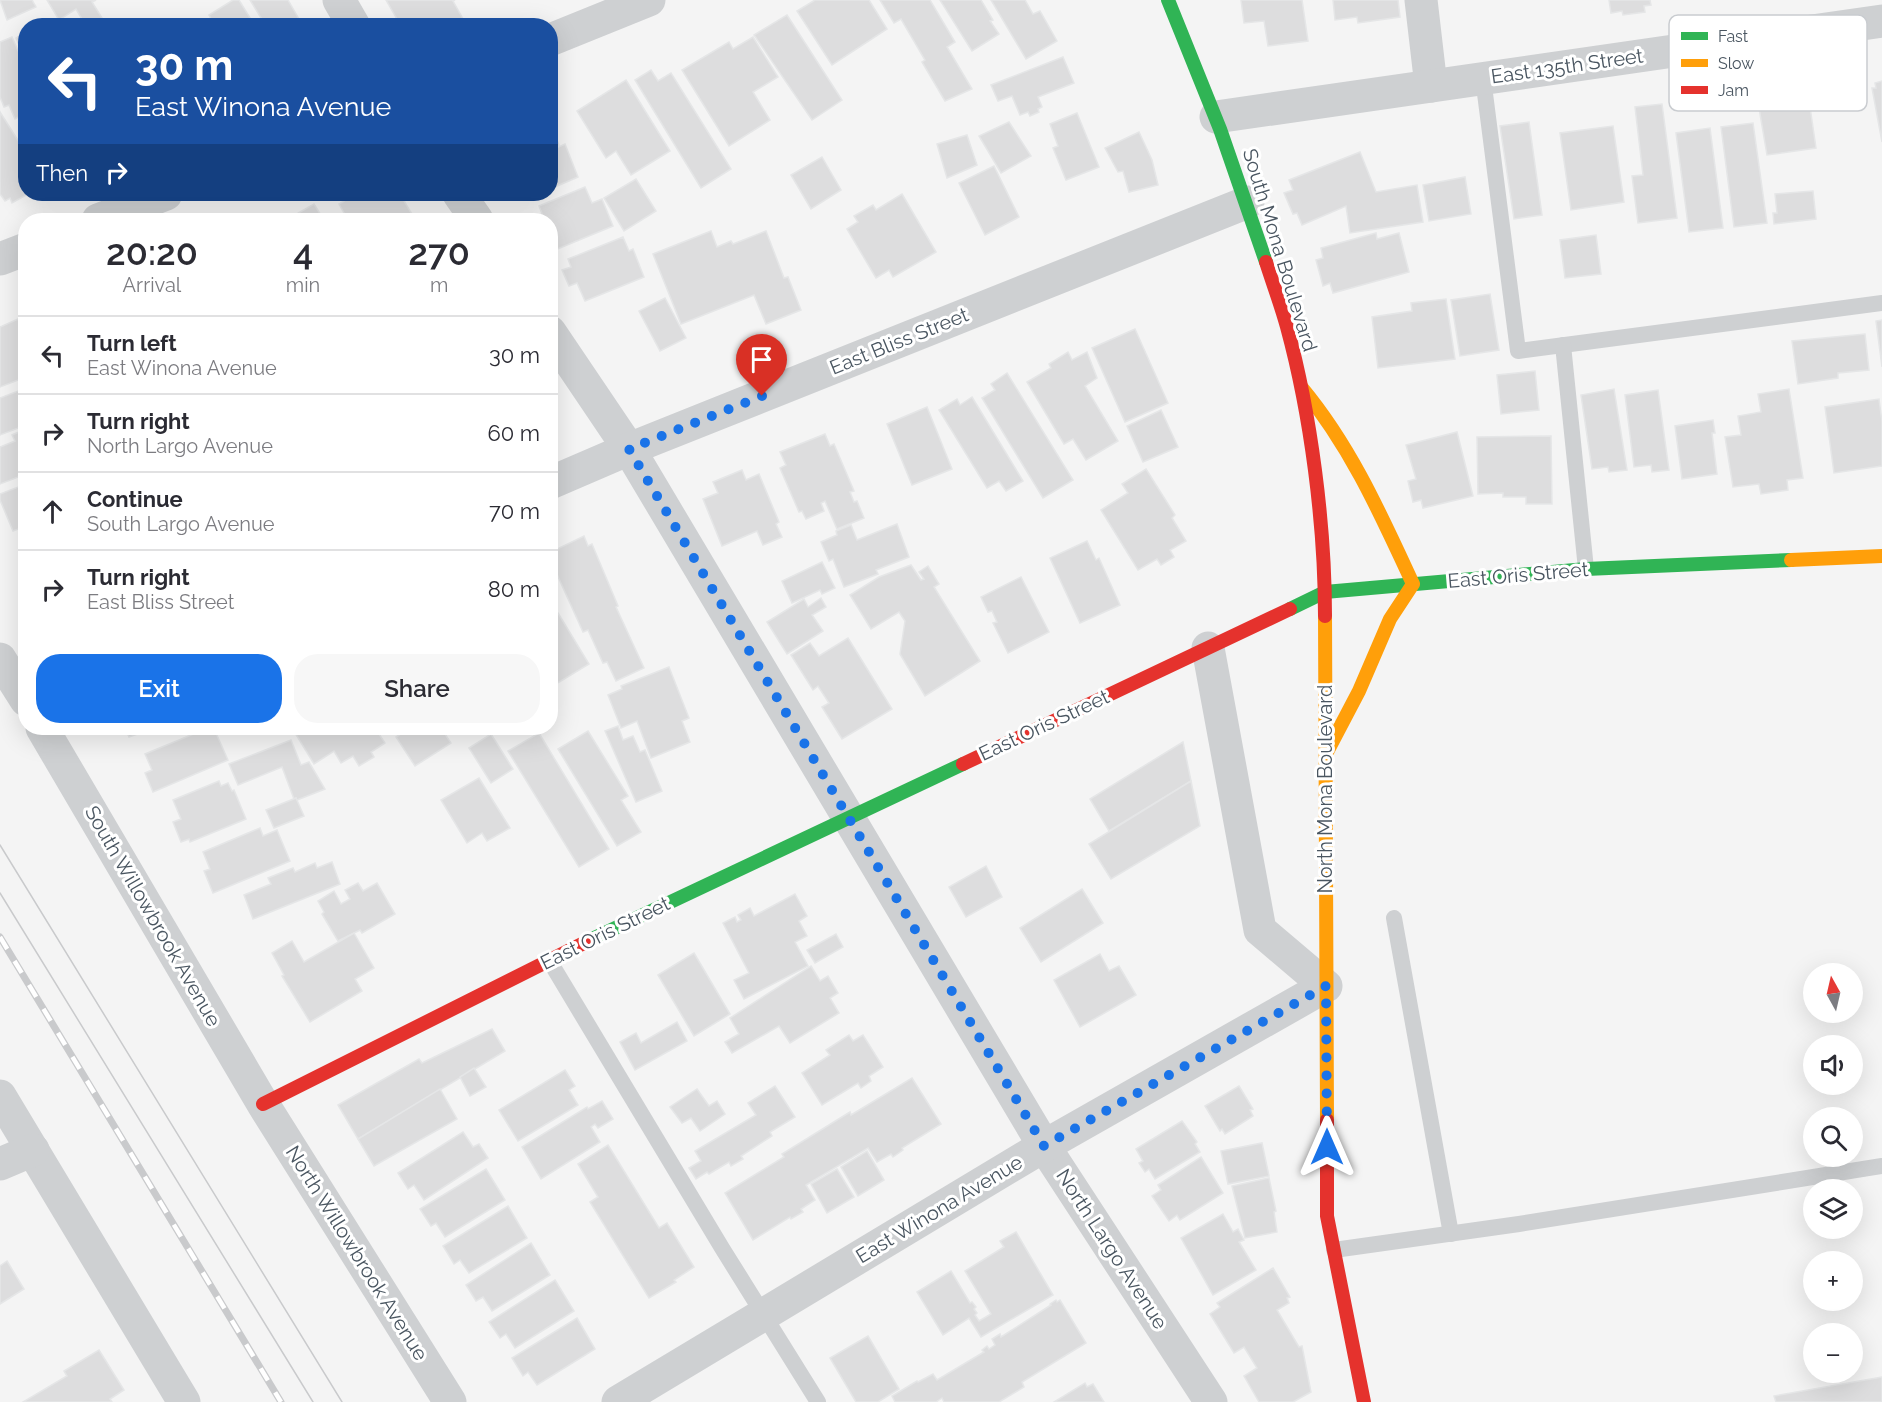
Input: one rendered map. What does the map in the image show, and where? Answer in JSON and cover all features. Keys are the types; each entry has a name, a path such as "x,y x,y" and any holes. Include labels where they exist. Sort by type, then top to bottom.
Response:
{"street":[{"path":"339,0 349,18"},
{"path":"558,37 649,0"},
{"name":"South Mona Boulevard","path":"1168,0 1248,202 1288,329 1320,517 1325,592"},
{"path":"1421,0 1431,86"},
{"name":"East 135th Street","path":"1867,23 1882,21"},
{"name":"East 135th Street","path":"1216,117 1669,51"},
{"path":"116,213 148,201"},
{"name":"East Bliss Street","path":"558,480 629,449 1248,202"},
{"path":"0,259 18,252"},
{"name":"North Largo Avenue","path":"558,344 629,449 1044,1146 1211,1402"},
{"path":"1299,384 1342,439 1364,479 1413,584 1401,597 1391,615 1364,681 1325,756"},
{"name":"East Oris Street","path":"263,1104 549,960 1325,592 1586,569 1882,556"},
{"name":"North Mona Boulevard","path":"1325,592 1328,1216 1364,1402"},
{"path":"1208,648 1260,930 1326,986"},
{"path":"0,659 18,687"},
{"name":"South Willowbrook Avenue","path":"46,735 263,1104"},
{"name":"East Winona Avenue","path":"618,1402 1044,1146 1326,986"},
{"path":"0,1096 184,1402"},
{"name":"North Willowbrook Avenue","path":"263,1104 450,1402"},
{"path":"0,1164 33,1150"}],"lane":[{"path":"1482,78 1518,351 1882,303"},
{"path":"1563,345 1586,569"},
{"path":"1394,918 1451,1234"},
{"path":"549,960 818,1402"},
{"path":"1334,1250 1451,1234 1882,1166"}],"building":[{"path":"0,0 32,0 36,7 7,20"},
{"path":"47,0 96,0 92,2 102,18 81,18 76,9 62,18 58,18"},
{"path":"233,0 239,0 250,18 211,18 209,15"},
{"path":"250,0 288,0 298,18 261,18"},
{"path":"386,0 455,0 453,1 463,18 396,18"},
{"path":"815,0 869,0 887,29 832,65 797,11"},
{"path":"880,0 930,0 955,42 947,47 972,89 945,101 922,62 925,60 901,19 894,23"},
{"path":"940,0 981,0 993,20 990,21 999,34 972,51"},
{"path":"991,0 1025,0 1033,14 1040,11 1057,41 1026,59"},
{"path":"1241,0 1302,0 1308,41 1268,46 1264,21 1244,23"},
{"path":"1333,0 1398,0 1400,17 1358,23 1357,17 1335,20"},
{"path":"1609,0 1650,0 1651,5 1644,6 1645,12 1623,15 1622,11 1611,13"},
{"path":"787,15 842,100 812,120 754,35"},
{"path":"12,37 18,51 18,117 15,119 9,105 4,107 0,97 0,42"},
{"path":"753,37 778,77 753,92 770,120 729,146 682,70 729,42 733,49"},
{"path":"1063,57 1074,83 1038,97 1042,107 1038,109 1039,112 1030,116 1028,112 1020,115 1012,96 998,101 991,85"},
{"path":"651,70 658,81 671,73 731,169 701,188 635,80"},
{"path":"626,80 670,151 631,175 616,151 606,158 577,111"},
{"path":"1882,81 1882,142 1872,88 1876,88 1875,83"},
{"path":"1662,104 1677,218 1638,223 1632,176 1643,175 1635,107"},
{"path":"1760,111 1811,111 1816,148 1767,155"},
{"path":"0,112 18,140 18,200 12,203 10,198 5,201 0,194"},
{"path":"1077,113 1099,167 1066,180 1053,148 1058,146 1050,124"},
{"path":"1009,122 1031,156 1001,173 979,136"},
{"path":"1529,122 1542,215 1514,219 1500,126"},
{"path":"1753,123 1767,223 1734,227 1721,127"},
{"path":"1613,126 1624,202 1571,210 1560,133"},
{"path":"1710,128 1723,228 1689,232 1676,133"},
{"path":"1139,132 1152,160 1158,185 1129,192 1123,171 1118,172 1105,148"},
{"path":"967,135 977,165 947,178 937,144"},
{"path":"565,144 578,177 558,186 558,147"},
{"path":"1360,152 1376,192 1417,185 1423,222 1350,233 1346,206 1302,225 1297,213 1293,214 1284,193 1293,190 1289,180"},
{"path":"822,157 841,190 811,209 791,175"},
{"path":"994,166 1019,217 985,235 959,183"},
{"path":"1465,177 1471,214 1429,221 1423,185"},
{"path":"636,179 656,211 624,231 604,198"},
{"path":"585,187 592,203 602,199 613,226 558,249 558,213 542,213 539,206 558,201 558,198"},
{"path":"1813,191 1816,219 1774,224 1773,213 1777,213 1775,194"},
{"path":"902,194 936,252 893,277 889,270 876,278 847,229 858,222 854,216 873,205 876,210"},
{"path":"344,201 404,201 411,213 344,213 339,204"},
{"path":"314,204 320,213 298,213"},
{"path":"711,231 717,247 731,241 733,244 766,231 784,278 788,277 801,310 766,324 754,295 681,324 653,254"},
{"path":"1376,233 1377,239 1399,233 1409,272 1333,293 1330,283 1323,286 1316,260 1323,258 1321,248"},
{"path":"1596,235 1601,274 1565,278 1560,240"},
{"path":"623,237 629,251 633,249 644,277 585,301 577,283 569,286 562,270 571,267 568,259"},
{"path":"1490,294 1499,350 1460,356 1451,300"},
{"path":"665,298 686,338 660,351 639,311"},
{"path":"1446,299 1455,359 1378,368 1372,317 1412,311 1411,303"},
{"path":"18,319 18,380 0,387 0,327"},
{"path":"1882,320 1882,367 1876,321"},
{"path":"1135,329 1168,403 1125,422 1092,348"},
{"path":"1865,334 1869,370 1838,373 1838,378 1798,384 1792,341"},
{"path":"1068,352 1072,360 1087,352 1097,378 1085,386 1118,441 1086,460 1073,439 1064,444 1027,382 1051,368 1049,364"},
{"path":"1535,371 1539,410 1501,414 1497,375"},
{"path":"1007,373 1073,480 1043,498 982,398 995,390 991,384"},
{"path":"1614,389 1627,470 1609,472 1608,467 1592,469 1581,395"},
{"path":"1789,389 1803,478 1787,480 1788,490 1761,494 1759,484 1733,487 1725,437 1741,435 1738,416 1761,412 1758,394"},
{"path":"1658,390 1669,470 1652,472 1651,465 1634,467 1625,395"},
{"path":"18,391 18,428 0,435 0,398"},
{"path":"972,397 1023,481 1006,491 999,481 987,488 939,410 957,399 960,405"},
{"path":"1879,399 1882,422 1882,466 1834,473 1825,407"},
{"path":"927,407 952,469 912,485 887,424"},
{"path":"1161,410 1178,447 1143,462 1127,426"},
{"path":"1713,420 1715,433 1712,433 1717,474 1682,479 1675,426"},
{"path":"18,432 18,477 0,484 0,447 15,441 12,435"},
{"path":"1457,432 1473,496 1423,508 1421,500 1413,502 1408,481 1416,479 1406,445"},
{"path":"825,434 830,446 834,444 854,491 850,492 854,502 857,501 864,518 837,529 825,501 821,503 824,511 806,519 802,511 799,512 780,468 786,465 780,452"},
{"path":"1551,436 1552,504 1526,504 1526,497 1503,497 1503,493 1478,494 1477,437"},
{"path":"1146,469 1175,515 1172,518 1186,541 1170,550 1174,557 1161,565 1157,559 1138,570 1101,510 1128,493 1122,484"},
{"path":"742,470 746,480 759,474 779,522 776,524 782,537 763,545 757,531 722,546 703,499 718,493 713,482"},
{"path":"18,487 18,529 13,531 0,500 0,494"},
{"path":"897,524 909,557 876,570 878,574 844,587 833,559 829,561 821,542 837,535 836,531 851,525 857,540"},
{"path":"584,536 588,546 592,544 618,606 616,607 644,668 616,681 607,662 603,663 588,630 583,632 558,577 558,549"},
{"path":"1087,541 1096,560 1099,558 1120,605 1080,623 1050,558"},
{"path":"822,562 835,588 822,594 820,590 792,603 782,581"},
{"path":"911,565 921,580 924,579 919,572 928,566 939,584 934,587 980,661 925,696 900,654 905,621 899,612 871,629 850,595 879,577"},
{"path":"1021,577 1049,632 1008,653 993,623 997,622 992,611 988,612 981,597"},
{"path":"821,598 826,607 812,615 823,631 787,654 767,622 804,599 808,607"},
{"path":"558,613 589,664 558,683"},
{"path":"848,638 892,709 842,739 822,707 829,703 818,686 813,690 791,655 810,643 819,656"},
{"path":"669,667 689,718 682,721 690,742 651,758 637,721 621,728 608,695 622,689 621,686"},
{"path":"618,726 623,740 633,736 640,752 645,750 662,791 636,802 605,731"},
{"path":"588,731 628,796 621,800 641,832 617,846 558,749"},
{"path":"191,735 217,735 228,760 153,792 145,773 152,770 145,754"},
{"path":"296,735 380,735 385,743 371,752 374,757 359,766 353,756 341,763 334,751 314,764"},
{"path":"399,735 446,735 451,743 415,766 396,737"},
{"path":"492,735 513,769 491,783 469,748"},
{"path":"536,735 540,735 609,849 579,867 508,751"},
{"path":"291,740 301,765 309,762 325,789 297,800 294,799 282,767 238,785 229,764"},
{"path":"1183,742 1191,781 1109,831 1090,799"},
{"path":"479,778 510,828 487,841 482,833 467,843 441,800"},
{"path":"219,781 221,786 228,783 232,791 234,790 246,819 190,842 189,839 181,842 173,822 181,819 173,800"},
{"path":"1191,781 1200,826 1111,879 1089,844"},
{"path":"296,798 304,816 274,828 266,810"},
{"path":"260,828 263,836 277,830 290,861 213,893 204,871 210,869 203,852"},
{"path":"332,862 340,884 253,919 244,895 271,884 268,878 293,868 295,872 315,863 317,868"},
{"path":"986,866 1002,897 966,917 949,887"},
{"path":"358,883 363,891 377,883 395,914 362,933 360,930 338,941 322,914 324,912 318,901 334,891 341,904 350,899 345,890"},
{"path":"1082,889 1103,923 1041,962 1020,928"},
{"path":"795,894 807,916 799,921 807,936 795,942 808,966 744,999 734,980 749,973 723,923 735,917 737,922 741,920 738,915 750,908 754,916"},
{"path":"354,933 374,968 355,979 362,991 310,1022 282,976 284,975 272,953 292,941 304,962"},
{"path":"836,934 843,947 815,963 807,950"},
{"path":"694,953 730,1014 694,1036 658,975"},
{"path":"1100,954 1109,971 1119,966 1136,995 1080,1027 1054,980"},
{"path":"811,966 820,981 828,976 838,993 830,998 839,1013 790,1043 779,1026 732,1053 725,1042 739,1034 730,1018"},
{"path":"677,1022 687,1041 635,1070 620,1042 636,1033 641,1043"},
{"path":"492,1029 505,1051 358,1139 338,1105 419,1059 422,1063"},
{"path":"849,1035 853,1041 863,1035 883,1067 869,1076 871,1081 861,1088 858,1083 822,1105 802,1073 830,1055 826,1050"},
{"path":"474,1068 486,1087 470,1096 460,1077"},
{"path":"565,1070 575,1086 569,1090 578,1105 518,1141 499,1110"},
{"path":"912,1078 941,1124 902,1148 903,1150 893,1157 891,1154 877,1162 868,1148 806,1185 815,1200 801,1209 803,1212 791,1219 790,1217 753,1240 725,1193 784,1157 782,1154 850,1112 851,1115"},
{"path":"775,1086 795,1117 770,1132 772,1136 741,1156 743,1159 731,1166 729,1162 696,1179 689,1168 701,1161 695,1151 756,1115 748,1103"},
{"path":"1239,1086 1253,1109 1250,1110 1253,1116 1225,1134 1222,1129 1220,1131 1205,1106"},
{"path":"440,1089 457,1119 374,1166 358,1139"},
{"path":"697,1089 709,1106 717,1101 725,1114 700,1131 691,1118 682,1123 670,1107"},
{"path":"602,1101 613,1119 598,1128 595,1124 591,1127 600,1142 541,1179 522,1147 587,1107 588,1109"},
{"path":"1182,1121 1197,1142 1195,1144 1200,1152 1155,1179 1149,1169 1145,1172 1139,1163 1143,1161 1136,1149"},
{"path":"463,1132 473,1147 479,1144 488,1158 424,1200 414,1185 408,1189 398,1173"},
{"path":"1262,1143 1269,1176 1228,1184 1221,1151"},
{"path":"608,1145 659,1228 667,1223 694,1267 674,1280 676,1282 649,1298 590,1202 598,1197 578,1164"},
{"path":"867,1151 884,1180 858,1196 841,1167"},
{"path":"1201,1157 1223,1193 1180,1220 1177,1215 1169,1221 1152,1196 1161,1190 1158,1185"},
{"path":"486,1169 505,1200 445,1237 436,1223 431,1226 420,1209"},
{"path":"837,1169 854,1197 827,1213 811,1184"},
{"path":"1269,1178 1276,1211 1274,1212 1277,1232 1245,1238 1232,1186"},
{"path":"508,1206 527,1238 469,1273 460,1260 454,1264 443,1246"},
{"path":"1223,1214 1233,1232 1238,1229 1244,1240 1239,1242 1256,1270 1213,1295 1181,1238"},
{"path":"1016,1232 1053,1295 981,1337 969,1318 943,1335 917,1292 951,1271 970,1303 972,1302 976,1307 975,1315 979,1321 991,1314 965,1271 1004,1247 1000,1241"},
{"path":"531,1243 550,1275 492,1311 483,1297 476,1301 466,1285"},
{"path":"7,1261 24,1289 0,1304 0,1266"},
{"path":"1273,1268 1290,1297 1287,1298 1289,1303 1277,1310 1299,1347 1302,1346 1311,1392 1293,1402 1259,1402 1244,1376 1257,1368 1244,1347 1234,1353 1210,1314 1220,1307 1217,1303"},
{"path":"555,1280 574,1311 515,1348 506,1334 500,1338 489,1322"},
{"path":"1056,1300 1057,1302 1060,1300 1086,1343 1022,1382 1024,1387 999,1402 944,1402 942,1398 936,1402 895,1402 892,1396 933,1374 937,1380 984,1352 982,1350 987,1346 989,1349 995,1345 992,1339 1000,1334 1001,1337"},
{"path":"577,1318 595,1349 537,1385 528,1372 523,1376 512,1358"},
{"path":"868,1336 899,1389 878,1402 856,1402 830,1358"},
{"path":"99,1350 124,1390 110,1399 112,1402 23,1402 67,1376 64,1371"},
{"path":"1882,1377 1882,1402 1776,1402 1774,1396 1848,1383 1863,1383 1863,1380"},
{"path":"1085,1383 1087,1387 1093,1384 1104,1402 1054,1402"}],"tram line":[{"path":"0,845 342,1402"},
{"path":"0,893 313,1402"}],"railway":[{"path":"0,937 281,1402"}],"traffic: fast":[{"path":"1168,0 1220,129 1266,262"},
{"path":"1290,609 1325,592 1586,569 1791,560"},
{"path":"592,939 963,764"}],"traffic: slow":[{"path":"1302,388 1336,434 1364,482 1413,584 1390,619 1359,691 1327,752"},
{"path":"1791,560 1882,556"},
{"path":"1325,616 1327,1120"}],"traffic: jam":[{"path":"1266,262 1296,361 1310,433 1319,508 1325,616"},
{"path":"963,764 1290,609"},
{"path":"263,1104 592,939"},
{"path":"1327,1120 1327,1216 1364,1402"}],"route":[{"path":"762,396 629,449 1044,1146 1326,986 1327,1147"}]}
